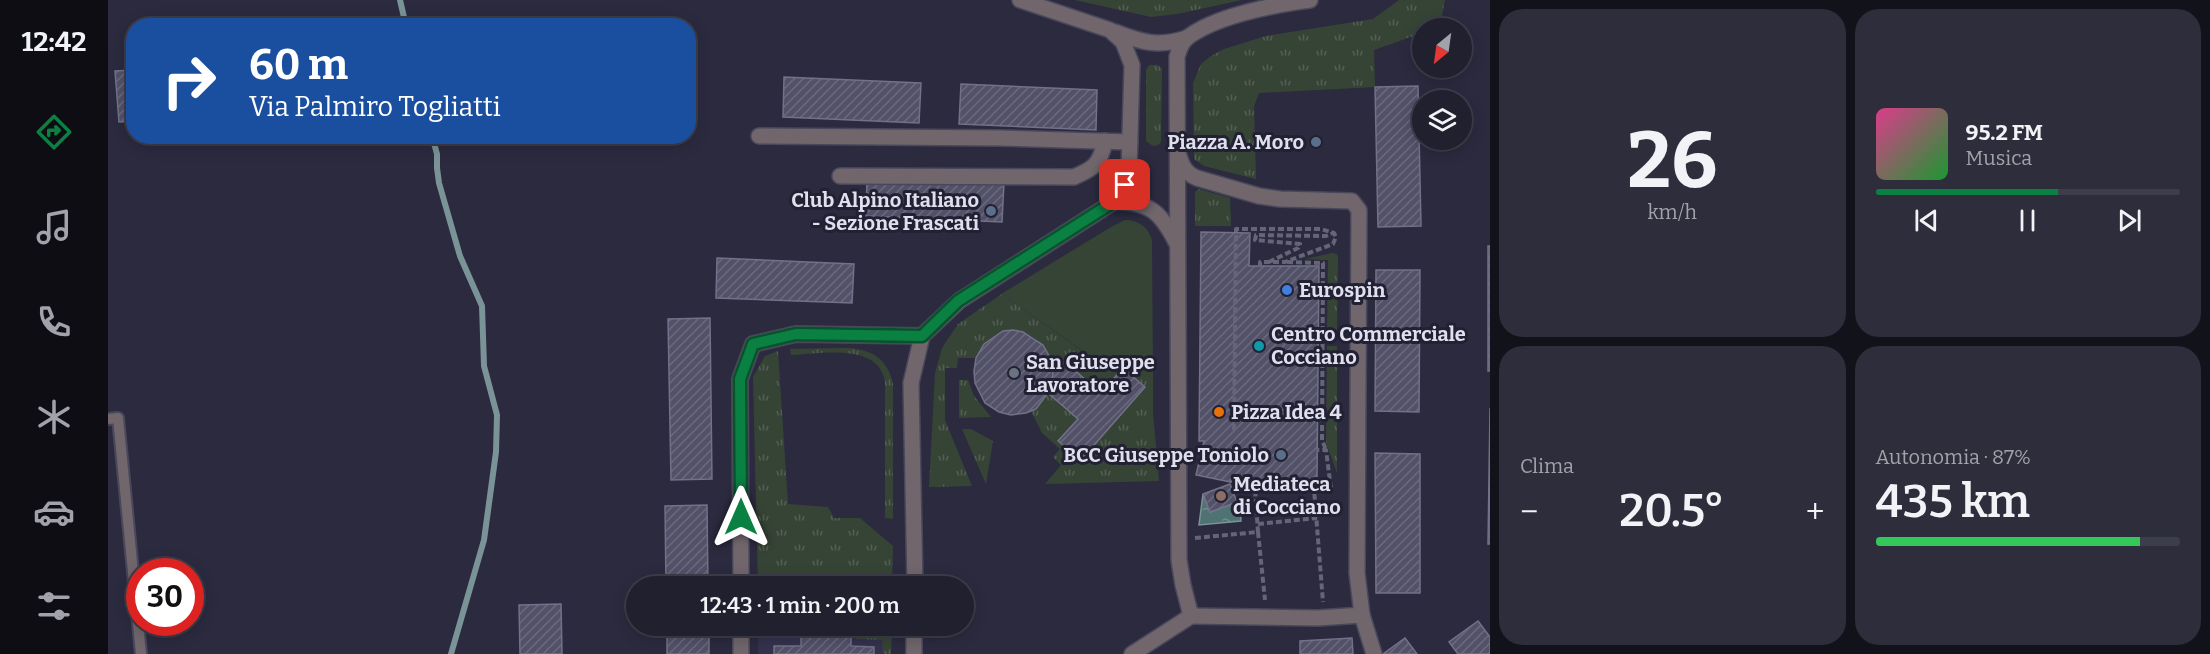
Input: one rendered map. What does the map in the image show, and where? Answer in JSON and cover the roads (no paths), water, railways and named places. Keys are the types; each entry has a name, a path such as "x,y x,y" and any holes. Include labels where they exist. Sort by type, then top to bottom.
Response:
{"street":[{"path":"1020,0 1155,44 1171,43 1187,38 1210,25 1238,15 1310,0"},
{"path":"915,576 911,382 922,336 958,301 1115,201 1125,185 1130,171 1132,65 1123,42 1110,30"},
{"path":"1187,38 1180,46 1177,57 1179,560 1191,616"},
{"path":"759,136 1000,138 1130,142"},
{"path":"840,176 1074,177 1090,170 1102,159 1105,141"},
{"path":"1178,153 1183,168 1190,175 1259,196 1280,199 1352,201 1359,210 1357,573 1362,615 1374,654"},
{"path":"1115,201 1147,206 1165,221 1177,245"},
{"path":"741,576 740,379 753,344 796,334 922,336"},
{"path":"1132,654 1191,616 1318,618 1362,615"},
{"path":"741,636 741,654"},
{"path":"914,636 914,654"}],"lane":[{"path":"108,419 118,418 141,654"}],"water":[{"path":"1203,494 1210,512 1240,501 1241,521 1199,525"}],"waterway":[{"path":"400,0 404,18"},
{"path":"434,144 439,183 460,256 482,306 484,366 497,415 496,452 484,540 451,654"}],"place":[{"name":"Piazza A. Moro","path":"1316,142"},
{"name":"Club Alpino Italiano - Sezione Frascati","path":"991,211"},
{"name":"Eurospin","path":"1287,290"},
{"name":"Centro Commerciale Cocciano","path":"1259,346"},
{"name":"San Giuseppe Lavoratore","path":"1014,373"},
{"name":"Pizza Idea 4","path":"1219,412"},
{"name":"BCC Giuseppe Toniolo","path":"1281,455"},
{"name":"Mediateca di Cocciano","path":"1221,496"}]}
